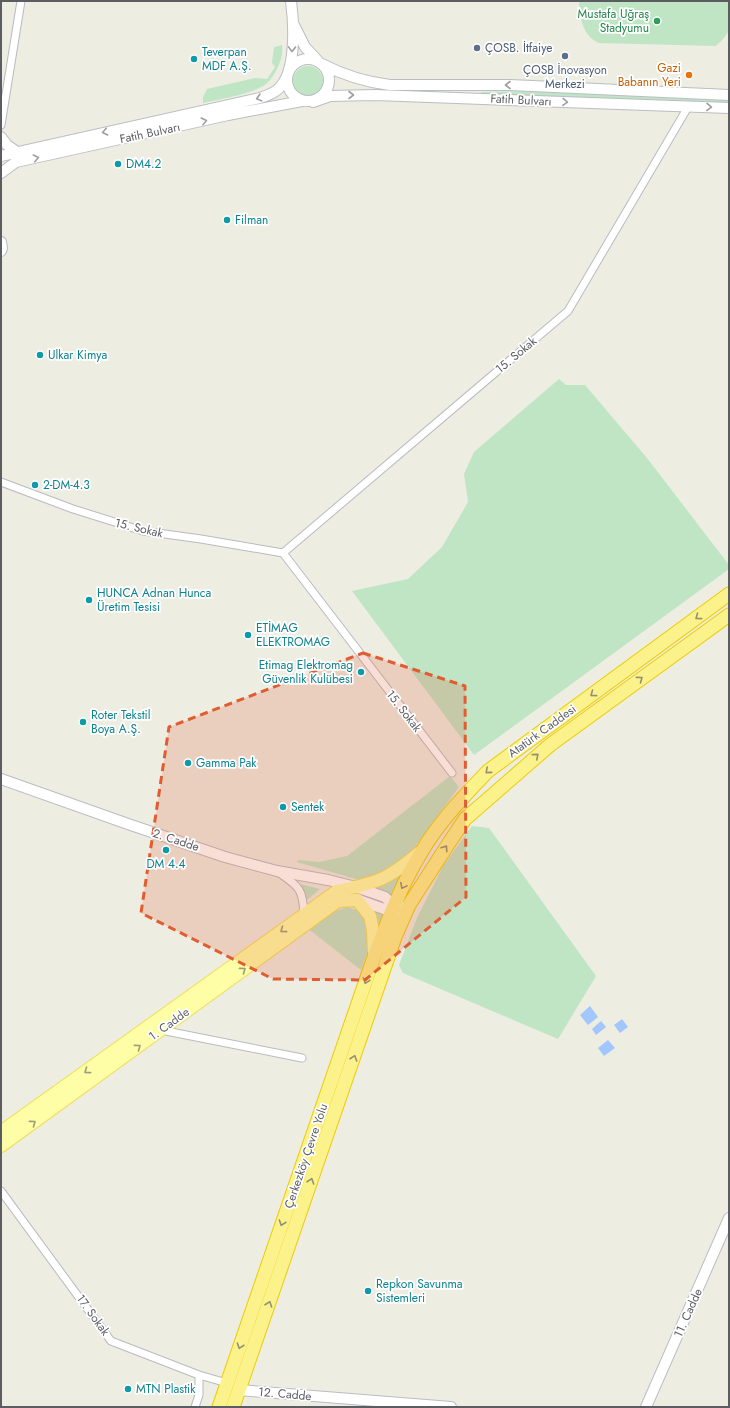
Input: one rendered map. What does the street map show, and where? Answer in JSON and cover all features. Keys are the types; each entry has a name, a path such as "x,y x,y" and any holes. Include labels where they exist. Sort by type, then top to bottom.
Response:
{"highway":[{"name":"Atatürk Caddesi","path":"394,905 422,850 455,805 488,771 729,594"},
{"path":"233,1407 395,937 409,905 466,819 491,796 550,745 729,615"},
{"name":"Çerkezköy Çevre Yolu","path":"219,1407 374,957 394,905"}],"main road":[{"path":"290,1 293,23 292,54 287,84 293,96 302,101 313,102 325,94 328,86 328,72 305,47 293,23"},
{"path":"1,156 260,98 278,90 292,66 301,60 312,59 320,63"},
{"name":"Fatih Bulvarı","path":"320,63 340,73 355,78 390,85 510,85 729,95"},
{"name":"Fatih Bulvarı","path":"313,102 330,96 375,95 729,108"},
{"name":"Fatih Bulvarı","path":"1,173 16,162 228,115 302,101"},
{"path":"1,137 7,145 17,152"},
{"path":"1,242 1,251"},
{"name":"2. Cadde","path":"1,779 225,857 276,871 328,880 356,887 386,897 394,905"},
{"path":"338,896 356,887 382,879 405,865 422,850"},
{"path":"328,880 338,896 384,909 394,905 409,905"},
{"name":"1. Cadde","path":"1,1132 304,915 338,896"},
{"name":"1. Cadde","path":"1,1146 161,1030 338,896"},
{"path":"356,900 370,916 374,930 374,957"},
{"path":"394,905 395,937"},
{"name":"11. Cadde","path":"646,1407 729,1218"},
{"name":"12. Cadde","path":"239,1390 451,1407"}],"street":[{"path":"1,125 21,1"},
{"name":"15. Sokak","path":"283,552 568,311 688,107"},
{"name":"15. Sokak","path":"1,482 73,509 143,531 283,552 452,773"},
{"path":"276,871 297,886 304,902 304,915"},
{"path":"161,1030 302,1058"},
{"name":"17. Sokak","path":"1,1191 111,1340 199,1375 227,1383"},
{"path":"194,1407 198,1395 199,1375"}],"highlighted area":[{"path":"363,653 465,686 466,897 365,980 273,979 141,913 169,727"}],"green space":[{"name":"Mustafa Uğraş Stadyumu","path":"579,1 729,1 729,31 716,46 599,43 589,36 583,25"},
{"path":"282,45 281,60 272,77 266,84 253,91 203,103 203,97 207,89 255,78 267,79 275,67 272,63 274,47"},
{"path":"308,66 319,70 323,81 319,92 308,96 297,92 293,81 297,70"},
{"path":"530,91 729,99 729,103 539,99 481,94 481,92"},
{"path":"559,379 566,385 585,385 647,458 729,565 729,569 474,755 352,591 408,579 442,547 468,502 464,474 474,452"},
{"path":"450,776 459,787 405,860 366,882 297,862 298,860 319,862 347,856"},
{"path":"472,826 489,828 596,976 558,1039 403,973 399,965 417,918 443,866"},
{"path":"404,871 392,895 367,888"},
{"path":"300,884 320,889 306,901"},
{"path":"365,906 387,912 378,936"},
{"path":"347,907 360,911 367,917 371,942 361,970 307,928 330,913"}],"water":[{"path":"590,1006 598,1017 588,1025 580,1015"},
{"path":"622,1019 628,1027 620,1033 614,1025"},
{"path":"601,1021 606,1027 596,1035 592,1029"},
{"path":"608,1040 615,1048 604,1056 598,1048"}],"place":[{"name":"Mustafa Uğraş Stadyumu","path":"657,21"},
{"name":"ÇOSB. İtfaiye","path":"477,48"},
{"name":"ÇOSB İnovasyon Merkezi","path":"565,56"},
{"name":"Teverpan MDF A.Ş.","path":"194,59"},
{"name":"Gazi Babanın Yeri","path":"689,75"},
{"name":"DM4.2","path":"118,164"},
{"name":"Filman","path":"227,220"},
{"name":"Ulkar Kimya","path":"40,355"},
{"name":"2-DM-4.3","path":"35,485"},
{"name":"HUNCA Adnan Hunca Üretim Tesisi","path":"89,600"},
{"name":"ETİMAG ELEKTROMAG","path":"248,635"},
{"name":"Etimag Elektromag Güvenlik Kulübesi","path":"361,672"},
{"name":"Roter Tekstil Boya A.Ş.","path":"83,722"},
{"name":"Gamma Pak","path":"188,763"},
{"name":"Sentek","path":"283,807"},
{"name":"DM 4.4","path":"166,850"},
{"name":"Repkon Savunma Sistemleri","path":"368,1291"},
{"name":"MTN Plastik","path":"128,1389"}]}
